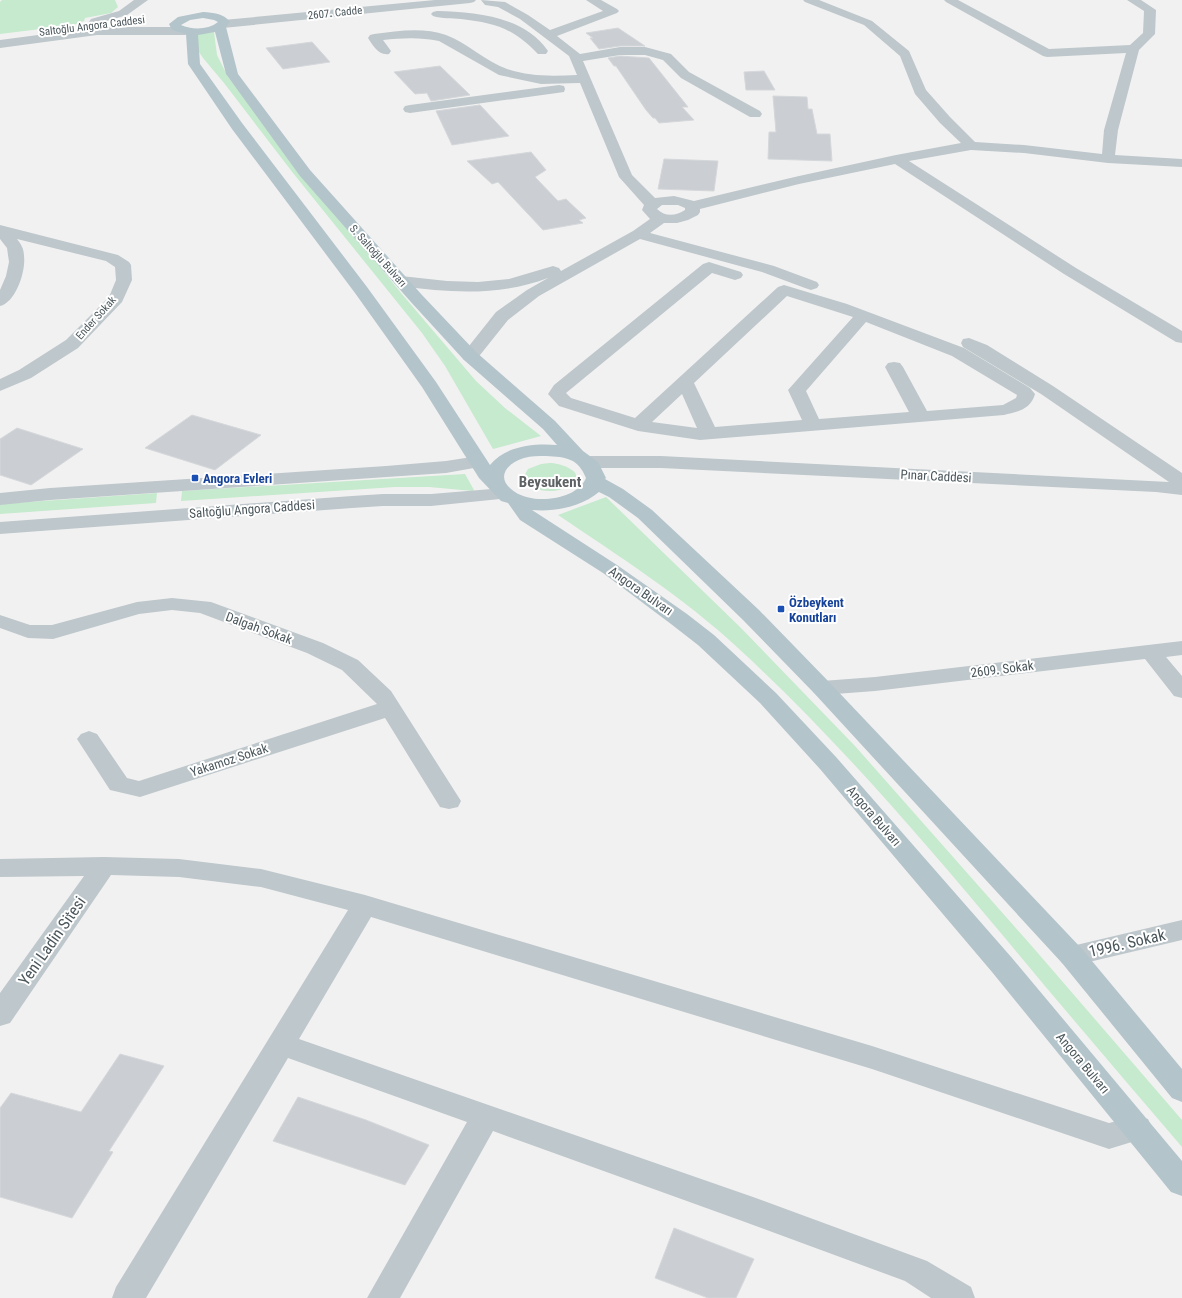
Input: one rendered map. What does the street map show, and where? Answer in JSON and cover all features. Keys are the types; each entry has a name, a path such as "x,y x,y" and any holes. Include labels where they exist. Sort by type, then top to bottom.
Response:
{"main road":[{"path":"187,21 208,30 219,18"},
{"name":"S. Saltoğlu Bulvarı","path":"219,18 232,74 305,173 470,356 549,425 589,470"},
{"path":"187,21 194,64 283,188 361,290 430,386 486,474 505,493 541,505 565,503 585,494 589,470"},
{"path":"505,493 494,476 498,467 507,459 521,453 546,450 563,452 589,470 616,494 645,514 751,615 822,688 1072,956 1178,1080"},
{"name":"Angora Bulvarı","path":"505,493 527,516 610,569 706,640 768,698 828,763 1002,965 1182,1183"}],"street":[{"path":"93,25 95,21 123,13 142,0"},
{"name":"2607. Cadde","path":"325,12 416,0"},
{"name":"2607. Cadde","path":"219,18 325,12 470,0"},
{"path":"487,0 489,3 499,2 524,17 574,54 626,177 652,204"},
{"path":"548,34 613,11 592,0"},
{"path":"809,0 868,23 905,54 920,91 944,120 971,146"},
{"path":"950,0 1048,53 1133,49"},
{"path":"1108,158 1111,130 1133,49 1148,34 1150,10 1133,0"},
{"path":"386,51 379,29 385,16 414,12 463,15 497,22 527,36 542,51"},
{"name":"Saltoğlu Angora Caddesi","path":"163,17 187,21"},
{"name":"Saltoğlu Angora Caddesi","path":"0,38 143,19"},
{"name":"Saltoğlu Angora Caddesi","path":"0,44 187,21"},
{"path":"379,29 405,34 429,35 443,38 502,72 541,80 586,82"},
{"path":"576,58 620,51 645,51 667,57 686,75 754,114"},
{"path":"410,109 586,82"},
{"path":"692,206 693,212 684,218 662,218 651,214 649,210 649,207 652,204 662,201 676,200 692,206 798,180 896,159 971,146 1024,149 1182,164"},
{"path":"896,159 1070,271 1182,338"},
{"path":"470,356 502,316 534,293 594,257 638,234 662,218"},
{"path":"0,230 15,247 17,261 14,277 7,294 0,301"},
{"name":"Ender Sokak","path":"0,230 112,258 123,265 124,280 116,299 72,344 25,374 0,386"},
{"path":"638,234 768,269 927,327 981,349 1047,390 1182,482"},
{"path":"401,281 464,288 494,286 524,281 594,257"},
{"path":"1026,394 1023,402 1004,410 700,434 638,425 565,402 557,394 560,389 709,267 841,307 958,352 1026,394 1047,390"},
{"path":"638,425 784,290"},
{"path":"813,425 797,390 863,316"},
{"path":"894,367 921,417"},
{"path":"685,382 709,433"},
{"path":"0,499 394,472 478,462"},
{"name":"Pınar Caddesi","path":"589,470 689,464 1156,486 1182,490"},
{"name":"Saltoğlu Angora Caddesi","path":"0,528 352,502 383,500 431,500 505,493"},
{"name":"Dalgah Sokak","path":"0,621 28,631 53,632 137,608 172,604 203,607 315,648 350,664 383,696 449,801"},
{"name":"2609. Sokak","path":"822,688 875,684 1182,648"},
{"path":"1151,652 1182,691"},
{"name":"Yakamoz Sokak","path":"89,739 119,784 140,789 390,708"},
{"path":"0,868 104,866 179,868 261,878 364,905 872,1058 1108,1136 1136,1128"},
{"name":"Yeni Ladin Sitesi","path":"0,1015 104,866"},
{"path":"128,1298 364,905"},
{"name":"1996. Sokak","path":"1072,956 1182,930"},
{"path":"281,1044 746,1208 916,1271 959,1298"},
{"path":"383,1298 486,1116"}],"green space":[{"path":"2,0 115,0 118,7 111,13 85,18 84,21 73,25 0,34 0,2"},
{"path":"214,32 217,55 228,77 401,293 476,381 505,408 541,436 493,449 445,366 422,333 293,173 203,58 187,34"},
{"path":"555,463 572,470 575,473 575,481 564,489 544,491 532,487 523,478 528,469 541,464"},
{"path":"465,474 474,490 473,491 429,487 395,487 181,501 182,491"},
{"path":"157,493 156,503 0,514 0,504"},
{"path":"606,497 740,627 855,746 1030,944 1182,1120 1182,1147 909,826 809,717 717,629 651,578 558,515"}],"building":[{"path":"618,28 645,46 620,46 599,49 590,38 593,38 586,33"},
{"path":"312,42 330,62 283,69 266,48"},
{"path":"620,56 649,58 688,107 682,107 694,120 659,123 655,118 653,118 616,66 614,66 608,58"},
{"path":"440,66 470,95 431,101 427,93 415,94 394,72"},
{"path":"764,71 775,90 746,90 744,72"},
{"path":"773,96 807,97 808,109 812,109 817,134 830,134 832,161 768,159 769,132 776,132"},
{"path":"480,105 509,136 452,145 436,111"},
{"path":"531,152 546,170 535,177 558,201 566,199 586,218 579,220 583,223 543,230 498,182 492,184 467,161"},
{"path":"664,159 718,161 714,191 658,189"},
{"path":"192,415 261,435 215,470 145,448"},
{"path":"17,428 83,449 31,485 0,475 0,439"},
{"path":"120,1054 164,1066 109,1151 113,1152 72,1218 0,1197 0,1108 11,1093 81,1112"},
{"path":"298,1097 366,1120 429,1145 405,1185 273,1141"},
{"path":"674,1228 754,1259 736,1298 708,1298 655,1278"}],"place":[{"name":"Angora Evleri","path":"195,478"},
{"name":"Özbeykent Konutları","path":"781,609"}],"district":[{"name":"Beysukent","path":"550,482"}]}
